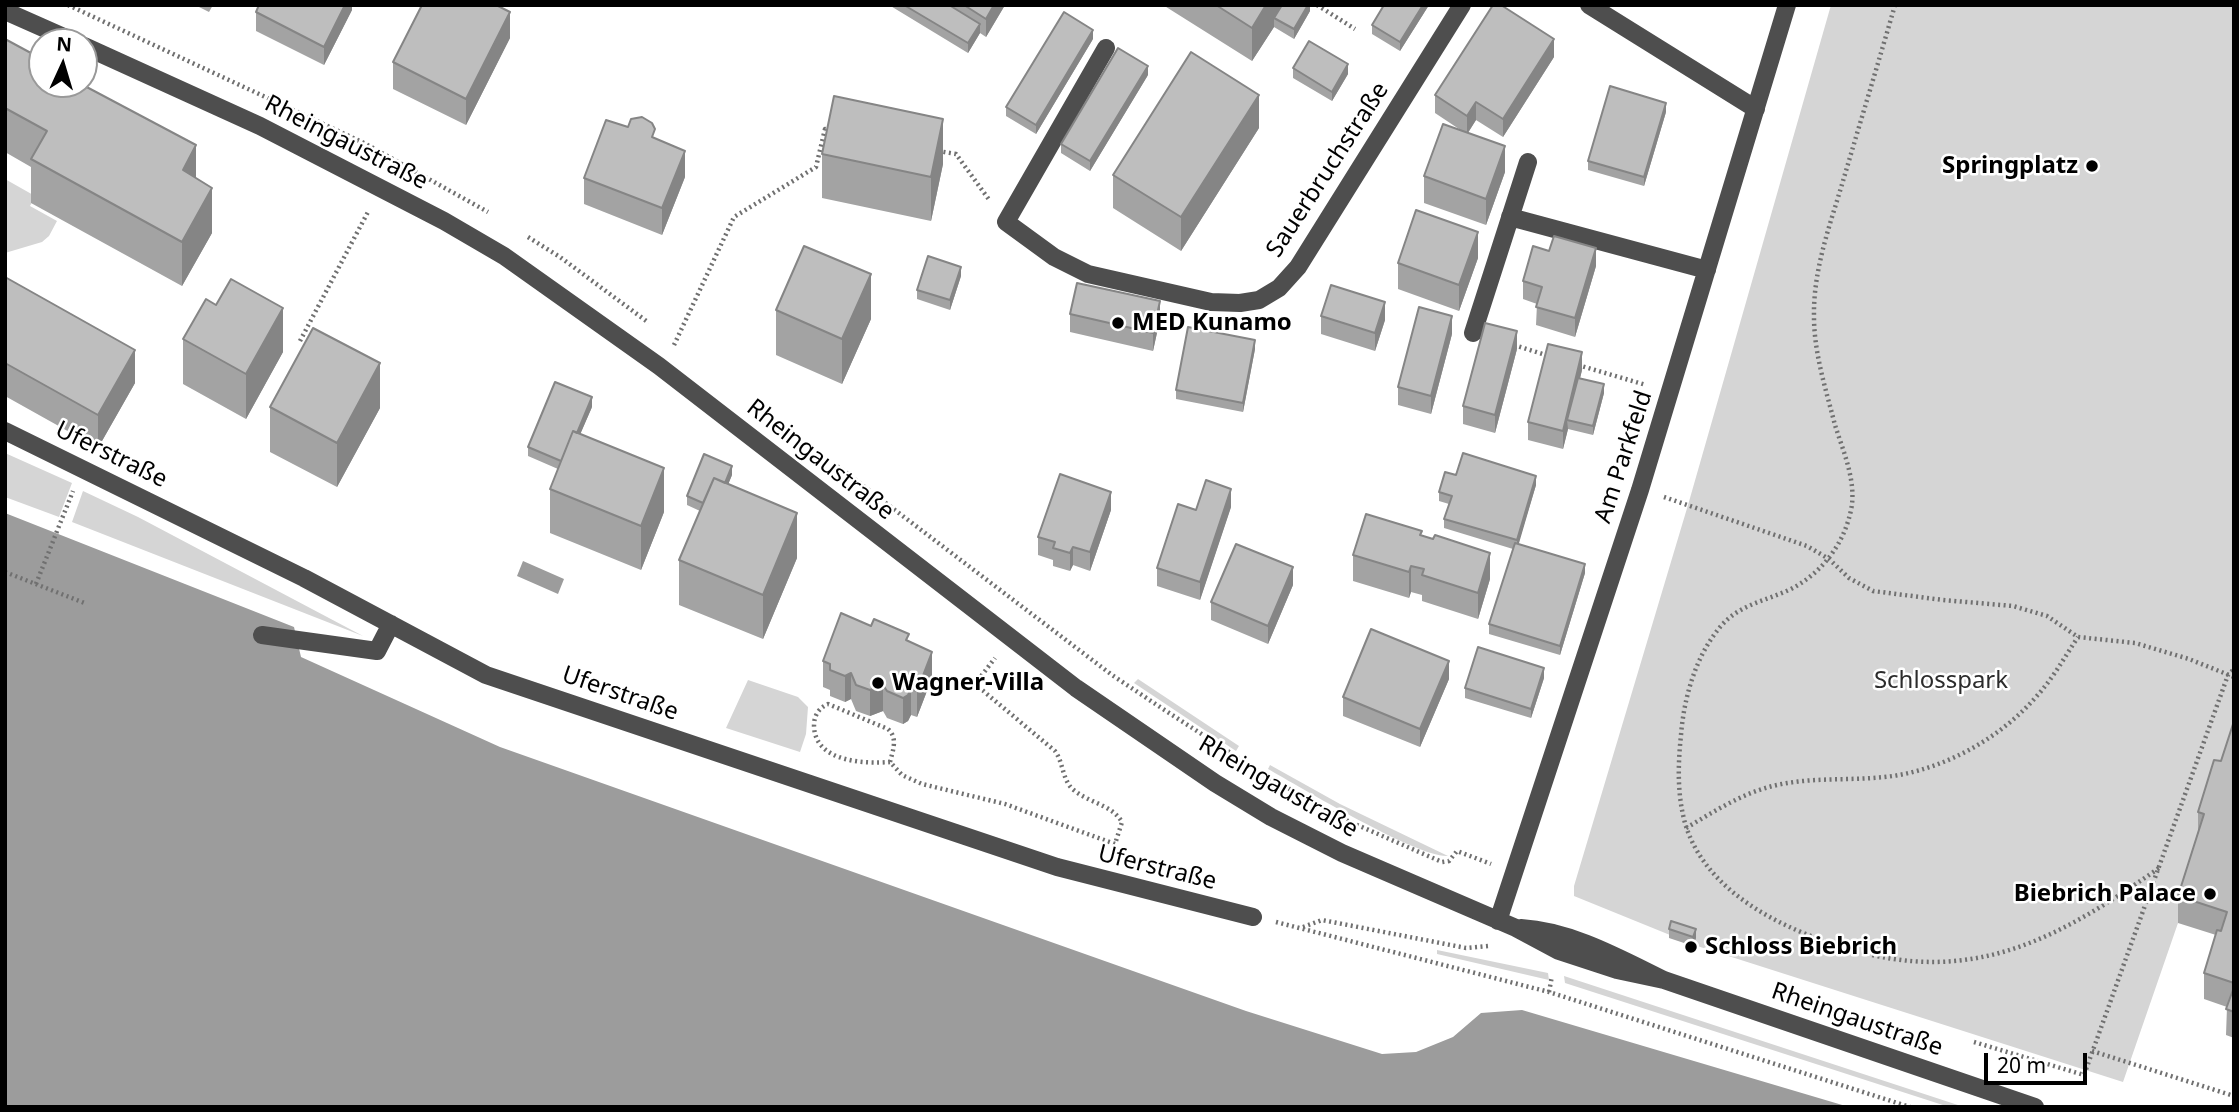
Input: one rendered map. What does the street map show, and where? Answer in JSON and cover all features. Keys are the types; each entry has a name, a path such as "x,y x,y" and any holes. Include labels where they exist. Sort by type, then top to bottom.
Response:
{"street":[{"name":"Sauerbruchstraße","path":"1006,222 1054,257 1088,274 1211,302 1240,303 1259,300 1279,288 1298,267 1462,5"},
{"path":"1589,5 1756,109"},
{"name":"Am Parkfeld","path":"1499,920 1671,393 1787,5"},
{"path":"5,11 43,28"},
{"path":"1006,222 1106,48"},
{"name":"Rheingaustraße","path":"98,52 260,126 444,220 504,256 659,366 1009,637 1148,738 1271,817 1342,853 1499,920 1559,951 1617,970 1664,980 2035,1107"},
{"path":"1473,333 1528,162"},
{"path":"1510,217 1707,270"},
{"name":"Uferstraße","path":"5,431 242,547 486,675 1057,867 1254,917"},
{"path":"262,635 377,651 391,624"}],"path":[{"path":"1317,5 1355,29"},
{"path":"1895,5 1822,250 1814,295 1816,344 1850,472 1853,505 1846,533 1829,559 1793,588 1753,602 1724,623 1710,641 1698,665 1687,698 1682,727 1679,764 1686,828 1710,871 1743,901 1795,930 1863,954 1895,960 1956,961 2013,951 2039,940 2126,891 2159,868"},
{"path":"659,366 676,343 734,217 817,167 825,129 838,132"},
{"path":"930,149 956,154 1006,222"},
{"path":"300,341 380,187"},
{"path":"1473,333 1552,357"},
{"path":"1565,361 1671,393"},
{"path":"1640,490 1807,546 1829,559 1849,578 1873,591 2012,606 2047,616 2078,637 2135,643 2189,659 2231,676"},
{"path":"36,584 61,520"},
{"path":"5,572 87,604"},
{"path":"890,762 894,741 893,734 888,729 828,704 821,707 814,725 821,746 848,760 890,762 902,775 922,784 1005,804 1115,844 1122,822 1117,814 1074,791 1067,783 1061,759 1055,751 975,684 1009,637"},
{"path":"1686,828 1758,790 1779,784 1862,780 1901,775 1954,758 1999,731 2035,698 2078,637"},
{"path":"1974,1042 2084,1075 2234,669"},
{"path":"1457,851 1497,866"},
{"path":"1489,946 1466,948 1322,920 1302,928 1549,992 1910,1107"},
{"path":"1549,992 1554,968"},
{"path":"2092,1051 2234,1096"}],"green space":[{"name":"Schlosspark","path":"1831,5 2234,5 2234,747 2178,923 2123,1082 1694,945 1696,938 1670,935 1574,896 1574,886 1688,505"},
{"path":"5,179 35,196 30,206 57,221 49,236 42,242 5,253"},
{"path":"5,453 72,483 59,517 5,497"},
{"path":"83,491 138,517 363,636 72,522"},
{"path":"1138,679 1239,746 1236,751 1134,683"},
{"path":"748,680 798,697 808,707 806,734 800,752 726,728"},
{"path":"1270,765 1340,804 1448,856 1433,854 1386,834 1268,769"},
{"path":"1437,950 1548,973 1549,980 1437,954"},
{"path":"1564,976 1964,1107 1949,1107 1565,983"}],"shaded area":[{"path":"5,513 294,627 301,657 500,747 1246,1011 1382,1054 1416,1052 1453,1037 1481,1013 1522,1010 1849,1107 5,1107"},
{"path":"523,561 564,579 558,594 517,576"}],"building":[{"path":"259,5 345,5 324,47 256,12"},
{"path":"422,5 496,5 510,12 466,99 393,62"},
{"path":"904,5 949,5 980,24 968,43"},
{"path":"964,5 994,5 986,19"},
{"path":"1216,5 1266,5 1252,28"},
{"path":"1282,5 1308,5 1294,29 1274,18"},
{"path":"1384,5 1423,5 1400,42 1372,25"},
{"path":"1493,5 1501,5 1554,39 1503,119 1476,102 1467,116 1435,95"},
{"path":"1064,12 1093,30 1036,125 1006,107"},
{"path":"5,39 28,51 28,98 98,98 98,93 196,145 183,170 212,188 182,242 31,159 47,131 5,108"},
{"path":"1309,41 1348,64 1332,92 1293,68"},
{"path":"1118,48 1148,66 1090,161 1061,144"},
{"path":"1191,52 1259,95 1181,217 1113,175"},
{"path":"1610,86 1666,103 1644,177 1588,161"},
{"path":"834,96 943,119 931,177 822,154"},
{"path":"642,117 652,123 655,129 652,137 685,151 662,208 584,178 606,120 628,127 631,119"},
{"path":"1443,124 1505,146 1486,199 1424,176"},
{"path":"1416,210 1478,232 1459,285 1398,263"},
{"path":"1554,236 1596,248 1575,318 1536,307 1542,287 1523,281 1533,246 1549,251"},
{"path":"804,246 871,274 842,339 776,310"},
{"path":"928,256 961,267 950,300 917,290"},
{"path":"5,277 135,350 98,415 5,363"},
{"path":"231,279 283,308 246,374 183,339 206,299 216,305"},
{"path":"1077,283 1160,301 1153,333 1070,314"},
{"path":"1331,285 1385,302 1375,333 1321,316"},
{"path":"1419,307 1452,316 1431,396 1398,387"},
{"path":"1485,323 1517,331 1495,415 1463,406"},
{"path":"1188,327 1255,340 1243,403 1176,390"},
{"path":"313,328 380,363 337,443 270,407"},
{"path":"1548,344 1582,352 1563,431 1528,422"},
{"path":"1578,378 1604,384 1593,426 1567,420"},
{"path":"555,382 592,397 577,433 573,431 561,461 528,447"},
{"path":"573,431 664,468 641,526 550,489"},
{"path":"1463,453 1536,476 1517,540 1444,519 1452,496 1439,492 1445,472 1456,475"},
{"path":"704,454 732,466 725,483 714,478 703,503 687,496"},
{"path":"1060,474 1111,492 1090,552 1073,547 1070,553 1053,548 1055,542 1038,537"},
{"path":"714,478 797,513 763,595 679,560"},
{"path":"1206,480 1231,489 1200,582 1157,568 1178,504 1196,510"},
{"path":"1366,514 1422,531 1420,535 1433,539 1435,535 1490,553 1478,593 1422,575 1424,569 1411,566 1409,572 1353,555"},
{"path":"1515,543 1585,564 1560,646 1489,624"},
{"path":"1236,544 1293,567 1268,626 1211,602"},
{"path":"841,613 871,626 874,619 909,634 906,640 932,652 917,691 911,689 903,698 887,691 883,685 870,690 856,685 851,673 845,676 830,670 830,664 823,661"},
{"path":"1371,629 1449,661 1420,729 1343,697"},
{"path":"1478,647 1544,668 1531,709 1465,688"},
{"name":"Biebrich Palace","path":"2234,721 2234,983 2204,973 2217,930 2221,931 2227,912 2178,896 2204,814 2198,812 2214,760 2221,761"},
{"path":"1671,921 1696,929 1693,937 1669,929"},
{"path":"2234,987 2234,1012 2226,1009"}],"place":[{"name":"Springplatz","path":"2092,166"},
{"name":"MED Kunamo","path":"1118,323"},
{"name":"Wagner-Villa","path":"878,683"},
{"name":"Biebrich Palace","path":"2210,894"},
{"name":"Schloss Biebrich","path":"1691,947"}]}
